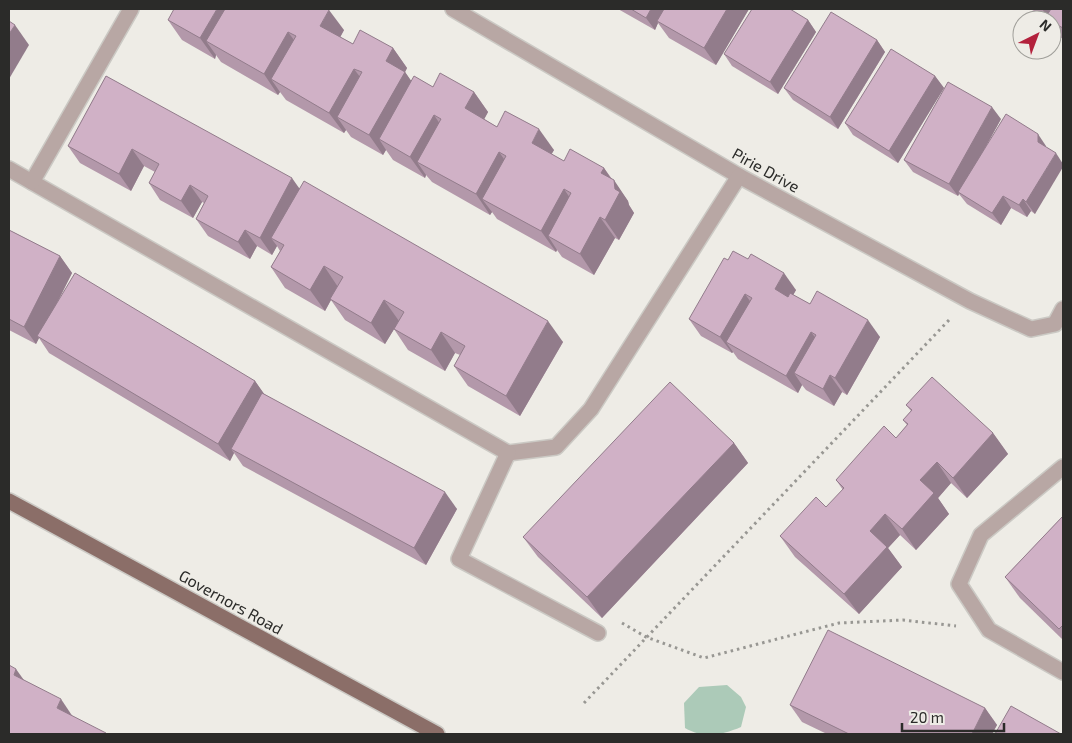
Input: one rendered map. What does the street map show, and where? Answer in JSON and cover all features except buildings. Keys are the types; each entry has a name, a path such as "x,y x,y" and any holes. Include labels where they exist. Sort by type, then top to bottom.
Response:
{"main road":[{"name":"Governors Road","path":"9,501 437,734"}],"street":[{"path":"32,182 131,9"},
{"name":"Pirie Drive","path":"453,9 739,176 978,305 1031,329 1059,328 1063,309"},
{"path":"9,169 508,454 556,447 591,410 739,176"},
{"path":"508,454 459,559 598,633"},
{"path":"1063,467 981,535 959,584 989,630 1063,672"}],"path":[{"path":"584,703 950,318"},
{"path":"598,633 621,623 646,637 704,658 840,623 903,620 989,630"}],"green space":[{"path":"727,685 741,697 746,707 741,727 713,735 699,734 685,728 684,703 699,687"}]}
